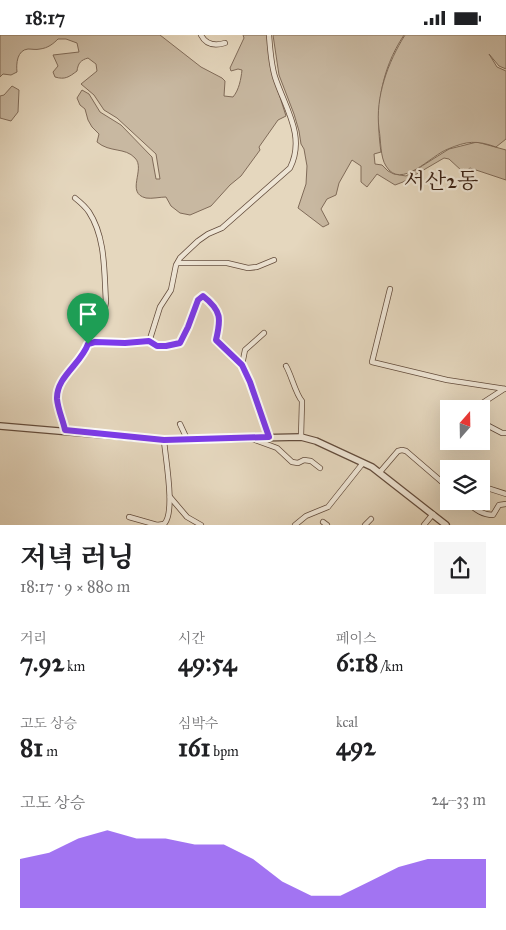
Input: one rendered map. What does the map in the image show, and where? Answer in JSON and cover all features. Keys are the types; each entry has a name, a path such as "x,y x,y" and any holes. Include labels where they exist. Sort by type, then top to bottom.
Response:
{"street":[{"path":"201,35 210,44 225,43"},
{"path":"149,341 160,307 171,290 178,263 198,241 222,228 240,213 290,168 294,159 296,153 296,131 275,77 269,35"},
{"path":"65,430 57,401 59,385 83,355 105,307 104,259 95,225 88,210 75,198"},
{"path":"178,263 227,263 248,268 257,267 274,259"},
{"path":"390,289 372,362 447,379 505,389"},
{"path":"88,344 95,342 125,343 149,341 157,346 166,346 180,343 198,300 203,296 218,312 220,322 216,340 242,365 250,382 269,437"},
{"path":"242,365 245,350 264,333"},
{"path":"286,366 298,398 302,401 301,437"},
{"path":"487,400 505,389"},
{"path":"180,424 186,439"},
{"path":"0,426 65,430 164,440 301,437 316,441 380,473 446,525"},
{"path":"490,427 506,433"},
{"path":"249,438 277,448 292,462 311,461 320,468"},
{"path":"129,517 157,525 164,524 167,521 169,496 164,440"},
{"path":"380,473 398,451 402,450 406,451 440,480"},
{"path":"295,525 306,516 328,507 363,463"},
{"path":"490,489 506,493"},
{"path":"169,496 187,517 201,525"},
{"path":"476,510 493,515 499,505 506,504"},
{"path":"427,524 433,514"},
{"path":"365,525 371,519"}],"shaded area":[{"path":"0,35 160,35 201,67 222,78 225,81 224,96 233,97 238,88 242,70 231,71 230,68 244,38 243,35 267,35 273,75 286,116 278,120 259,147 260,150 241,176 211,206 190,215 180,213 171,206 166,197 146,198 140,195 136,186 138,163 135,158 127,152 107,148 97,142 99,134 92,127 85,109 80,105 77,98 82,90 89,94 100,112 121,125 152,157 156,179 160,179 156,154 117,118 104,110 94,95 81,84 97,71 96,64 88,58 80,62 77,71 69,76 64,78 55,77 53,72 58,66 53,55 79,52 77,43 66,39 58,39 45,48 24,50 18,58 17,72 11,75 3,74 0,77"},
{"path":"273,35 404,35 389,63 381,92 379,137 381,152 374,154 375,164 382,165 394,174 406,176 449,149 477,142 506,150 506,180 470,168 462,171 449,159 444,158 395,185 377,174 367,187 361,182 361,166 352,160 339,183 336,195 327,199 321,209 329,224 323,227 298,208 306,184 307,166 294,114 279,75"},
{"path":"405,35 506,35 506,69 499,66 489,54 497,67 506,71 506,139 496,147 477,142 461,144 441,152 408,173 400,175 392,173 384,162 382,153 378,117 379,105 388,68"},
{"path":"12,86 19,90 18,112 11,121 0,118 0,96 4,95"}],"district":[{"name":"서산2동","path":"441,180"}],"route":[{"path":"203,296 218,312 220,327 216,340 242,365 250,382 269,437 164,440 65,430 57,401 59,385 83,355 88,344 95,342 125,343 149,341 157,346 166,346 180,343 198,300 203,296"}]}
